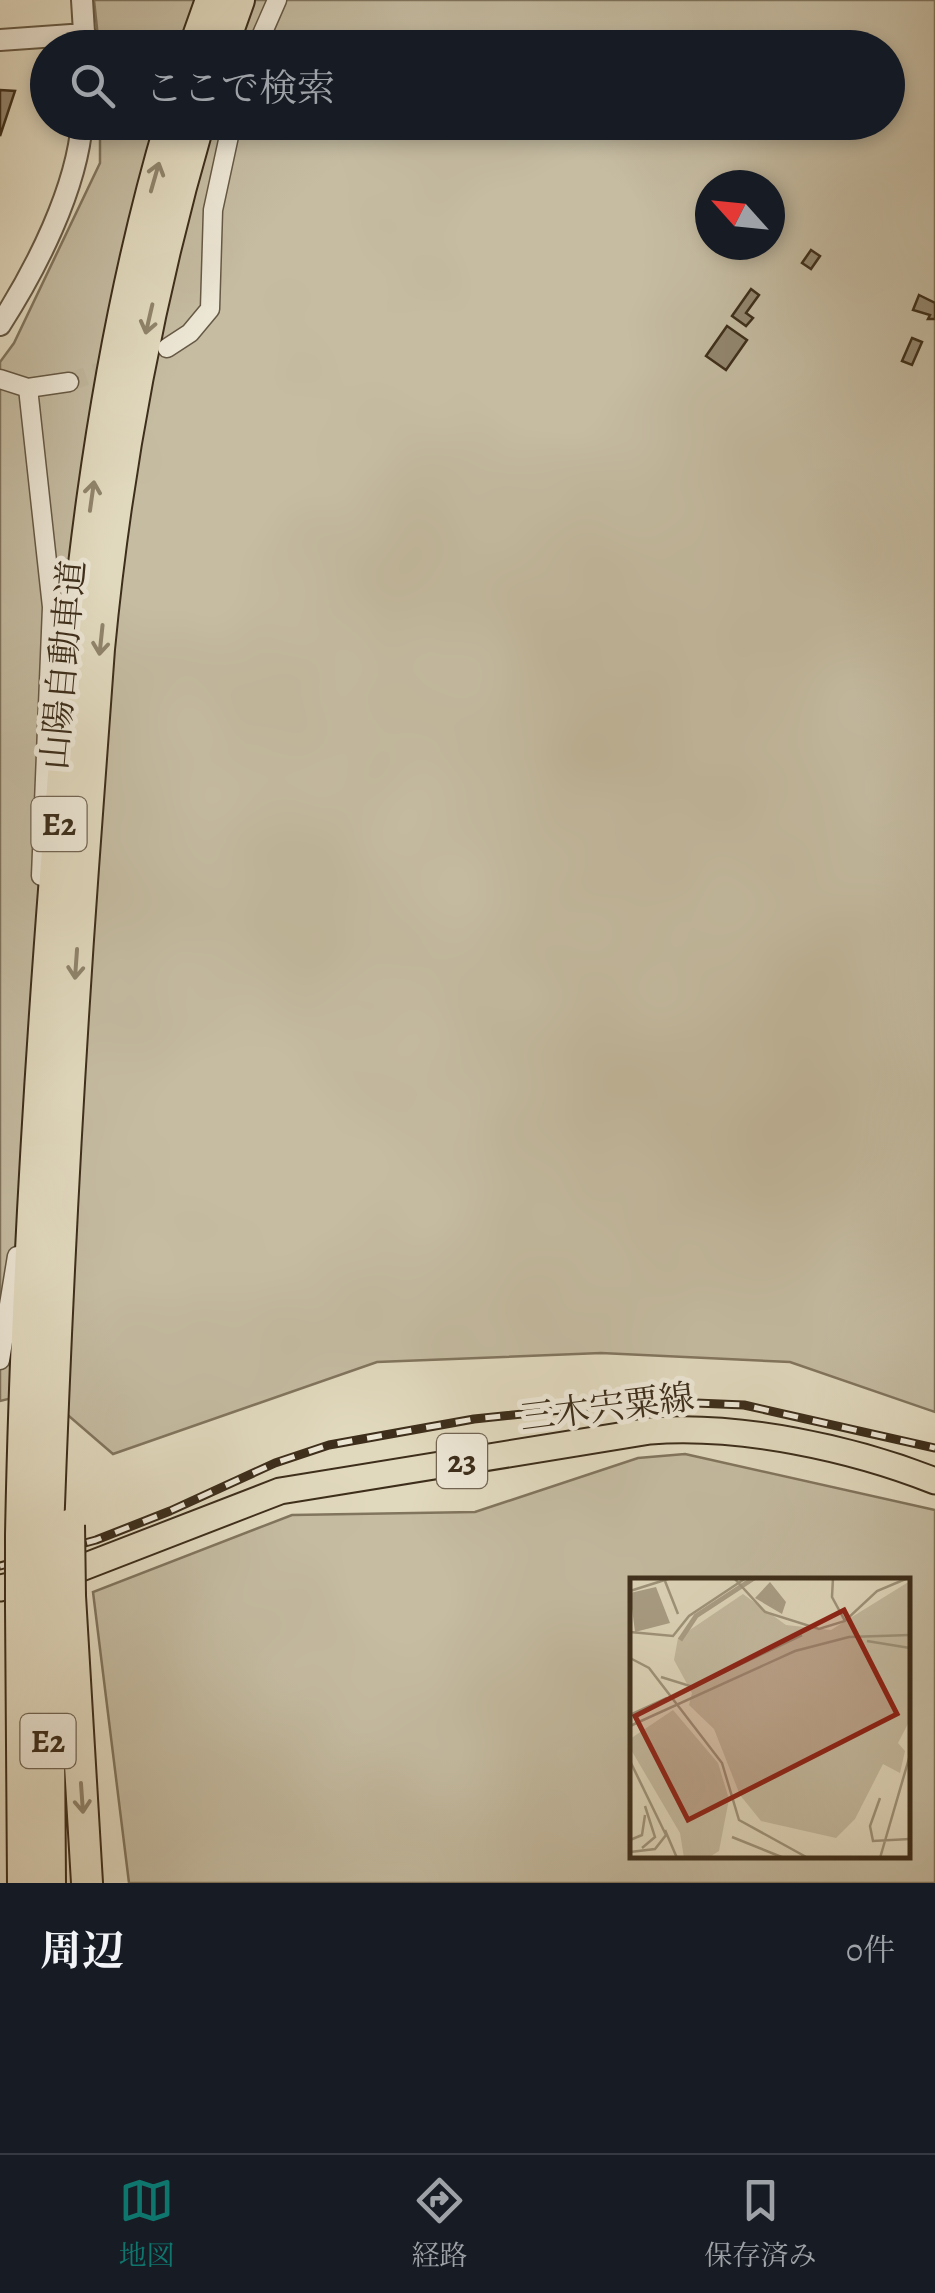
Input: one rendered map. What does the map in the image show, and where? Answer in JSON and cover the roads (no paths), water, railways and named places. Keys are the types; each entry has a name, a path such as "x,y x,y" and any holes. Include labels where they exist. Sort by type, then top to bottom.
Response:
{"highway":[{"path":"200,30 211,0"},
{"path":"229,30 240,0"},
{"name":"山陽自動車道","path":"46,1531 24,1388 34,1144 73,646 90,501 114,353 166,140"},
{"name":"山陽自動車道","path":"23,1883 35,1598 46,1531 64,1124 100,647 142,353 194,140"},
{"path":"46,1531 35,1598 88,1883"},
{"name":"山陽自動車道","path":"35,1598 50,1883"}],"main road":[{"name":"三木宍粟線","path":"35,1598 68,1573 280,1490 650,1431 688,1428 752,1434 871,1460 935,1481"}],"street":[{"path":"82,0 84,30"},
{"path":"264,30 278,0"},
{"path":"0,40 30,40"},
{"path":"0,325 42,248 68,185 78,140"},
{"path":"167,348 190,333 210,309 213,210 228,140"},
{"path":"0,379 28,388 69,382"},
{"path":"0,1360 15,1275 32,1053 52,607 28,388"}],"tunnel":[{"path":"69,382 119,365"}],"railway":[{"path":"0,1566 96,1540 275,1463 329,1445 474,1419 648,1401 744,1405 935,1448"}]}
